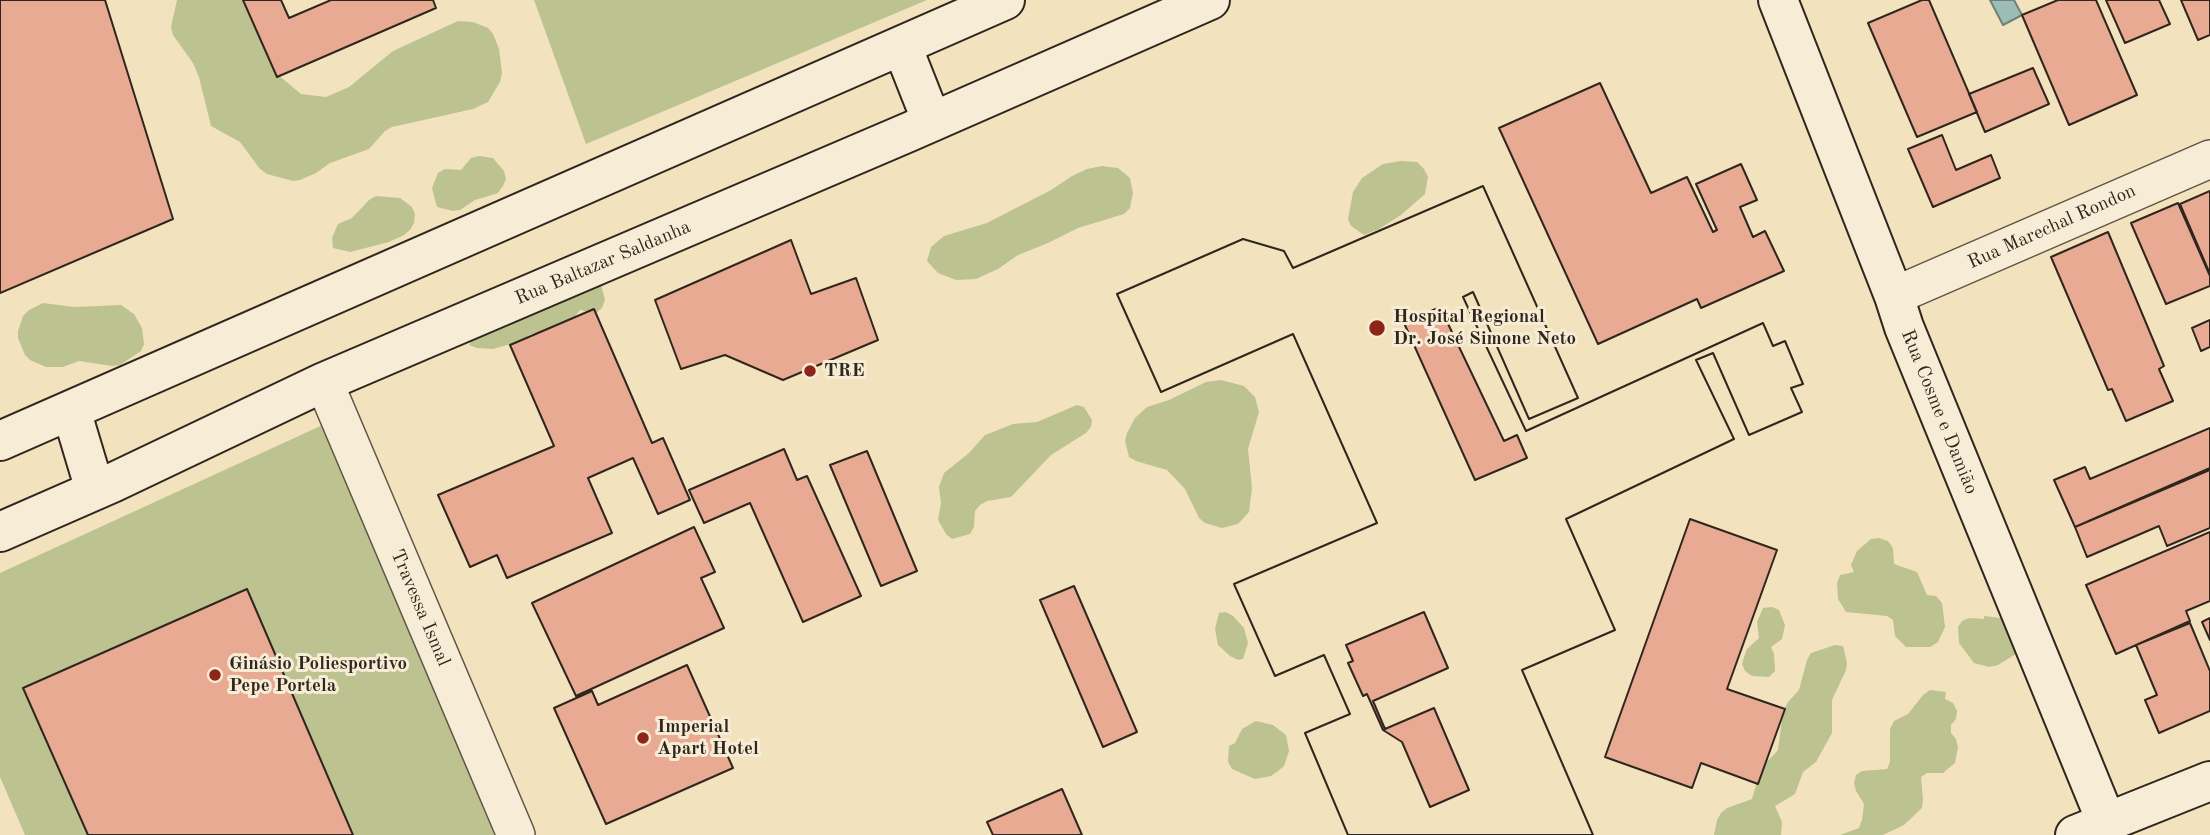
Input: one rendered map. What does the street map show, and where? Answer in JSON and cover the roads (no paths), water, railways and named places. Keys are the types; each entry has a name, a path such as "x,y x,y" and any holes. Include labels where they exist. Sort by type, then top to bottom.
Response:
{"main road":[{"path":"0,441 1005,0"},
{"name":"Rua Baltazar Saldanha","path":"0,532 324,382 1210,0"},
{"name":"Rua Cosme e Damião","path":"1778,0 1894,296 1903,327 2092,830"},
{"path":"902,46 932,122"},
{"path":"71,410 95,490"},
{"path":"2092,830 2210,781"},
{"path":"2092,830 2143,831 2149,835"}],"street":[{"name":"Rua Marechal Rondon","path":"1894,296 2210,159"},
{"name":"Travessa Ismal","path":"324,382 516,835"}],"water":[{"path":"1990,0 2014,0 2022,15 2003,25"}],"place":[{"name":"Hospital Regional Dr. José Simone Neto","path":"1377,328"},
{"name":"TRE","path":"810,371"},
{"name":"Ginásio Poliesportivo Pepe Portela","path":"215,675"},
{"name":"Imperial Apart Hotel","path":"643,738"}]}
